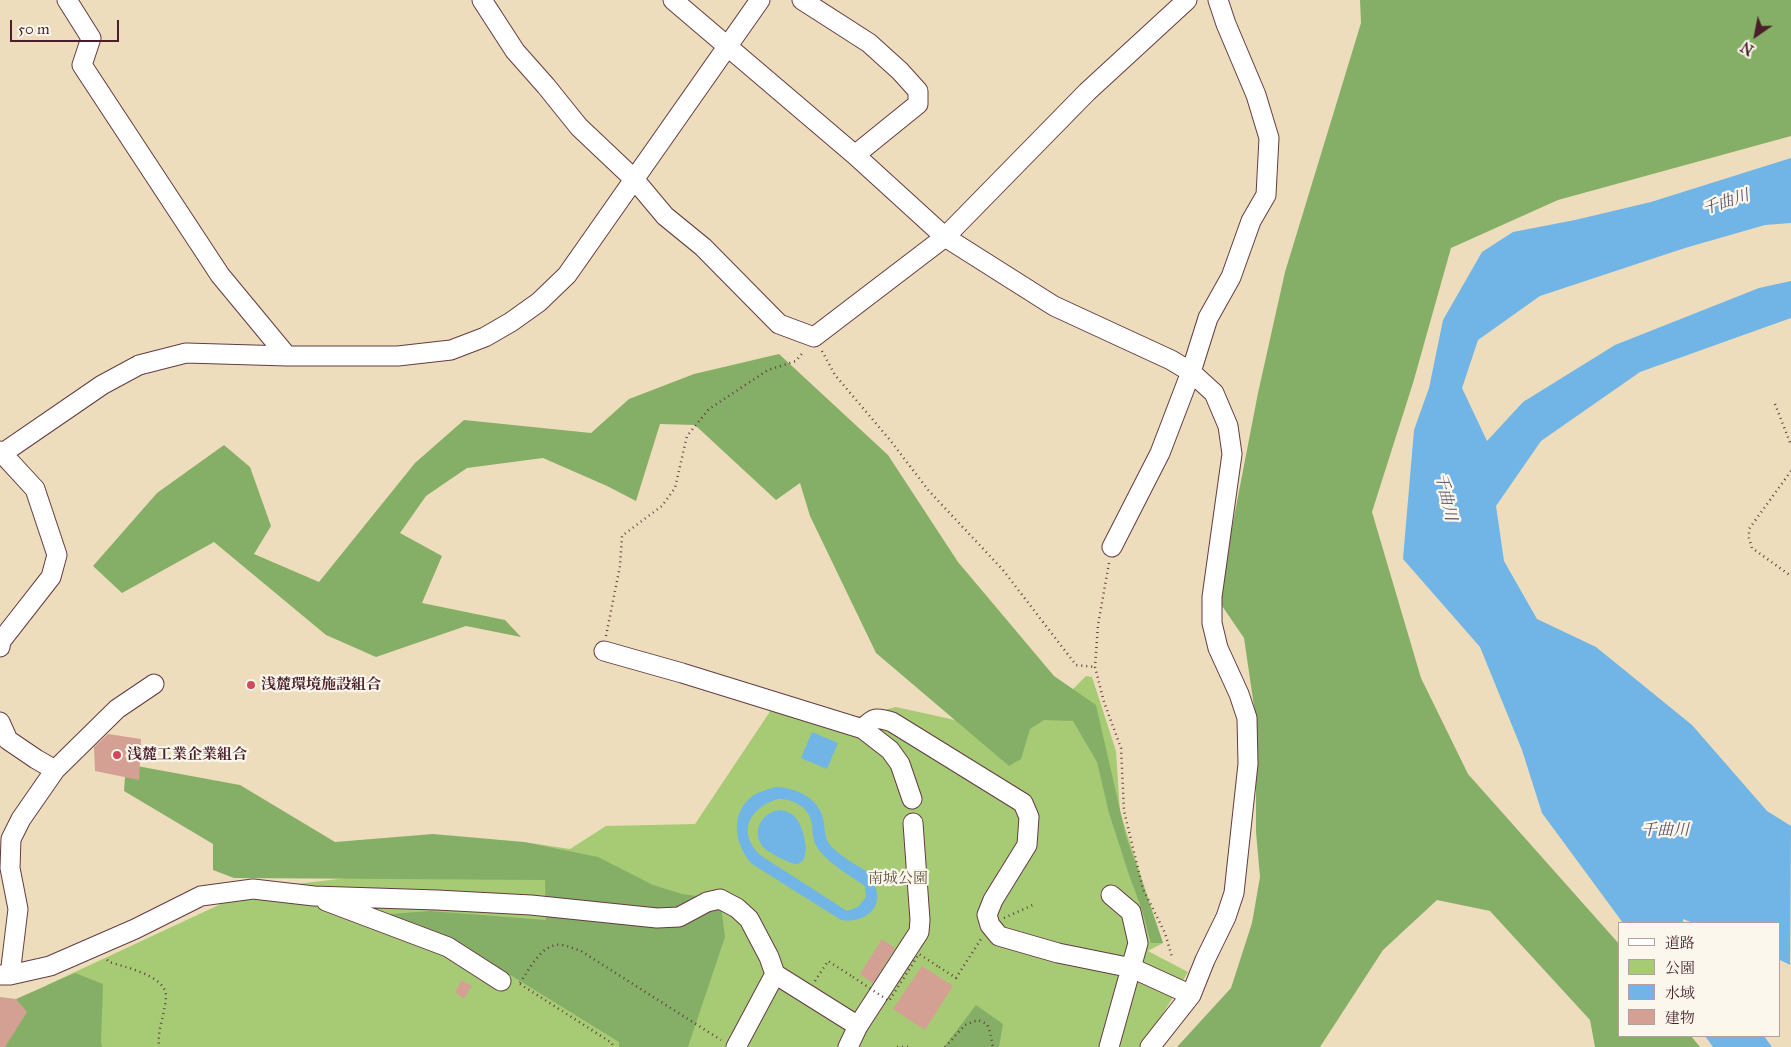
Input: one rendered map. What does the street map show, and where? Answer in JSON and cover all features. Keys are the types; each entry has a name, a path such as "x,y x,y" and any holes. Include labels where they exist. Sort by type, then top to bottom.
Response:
{"street":[{"path":"68,0 91,38 82,64 220,275 287,356"},
{"path":"482,0 515,51 579,127 634,179 665,216 703,247 779,324 814,337 945,237 1087,92 1187,0"},
{"path":"673,0 855,155 945,237 1054,306 1171,360 1191,372 1214,393 1228,426 1232,454 1212,597 1212,623 1218,648 1239,694 1247,718 1248,764 1234,893 1226,917 1204,960 1191,996 1150,1047"},
{"path":"0,647 1,641 50,577 57,555 35,488 1,453 102,385 139,365 186,353 287,356 398,356 451,350 486,336 511,322 539,302 567,275 760,0"},
{"path":"802,0 869,43 900,71 918,91 918,104 855,155"},
{"path":"1112,547 1160,453 1191,372 1208,318 1230,277 1251,221 1266,195 1268,138 1256,95 1218,0"},
{"path":"604,651 720,684 863,729 890,750 900,764 912,800"},
{"path":"154,684 117,709 55,770 21,819 11,839 10,868 18,908 5,975 50,966 135,929 201,896 253,889 314,896 531,905 657,918 679,917 707,902 720,899 737,908 749,918 769,957 775,974 858,1026"},
{"path":"863,729 870,720 881,718 892,722 1023,803 1029,817 1027,845 993,900 987,915 990,925 999,936 1058,954 1132,968 1191,996"},
{"path":"0,722 8,740 55,770"},
{"path":"848,1047 858,1026 919,932 920,920 913,823"},
{"path":"1109,1047 1138,943 1131,912 1111,895"},
{"path":"314,896 448,947 511,981"},
{"path":"728,1043 775,974"}],"path":[{"path":"604,651 608,620 620,566 622,536 662,506 675,488 687,436 709,409 768,370 796,361 814,337 835,375 929,490 1003,570 1076,665 1095,667"},
{"path":"1775,404 1791,445"},
{"path":"1791,470 1750,530 1749,538 1752,548 1791,576"},
{"path":"1112,547 1098,625 1095,667 1104,702 1121,748 1124,812 1143,889 1165,933 1172,957"},
{"path":"990,925 1035,904"},
{"path":"807,994 828,961 889,1001 919,954 956,978 978,942"},
{"path":"614,1047 612,1043 511,981 547,948 560,944 581,951 728,1043"},
{"path":"104,957 109,962 145,974 161,984 166,995 161,1019 159,1047"},
{"path":"945,1047 965,1025 978,1020 987,1024 992,1047"},
{"path":"897,1047 912,1047"}],"green space":[{"path":"1360,0 1791,0 1791,136 1558,200 1451,248 1413,383 1372,512 1421,678 1468,774 1618,943 1618,1037 1692,1037 1700,1047 1595,1047 1590,1020 1490,911 1437,900 1383,950 1320,1047 1177,1047 1231,988 1252,923 1260,877 1256,832 1256,720 1244,638 1218,600 1258,393 1285,272 1361,23"},
{"path":"779,354 888,455 958,562 1054,676 1096,705 1126,836 1163,943 1151,943 1142,910 1109,813 1097,762 1073,721 1044,720 1030,729 1021,759 1009,766 876,653 810,516 800,483 776,500 695,425 660,424 636,501 543,458 467,468 426,496 400,533 442,556 422,603 505,620 521,637 466,626 376,657 326,635 214,542 122,593 93,566 157,493 224,445 250,467 271,526 254,554 319,582 415,463 464,420 591,433 629,399 694,374"},
{"name":"南城公園","path":"1086,676 1092,677 1116,751 1120,812 1163,943 1148,951 1188,972 1143,1047 46,1047 47,985 253,889 373,875 524,842 570,849 606,826 695,824 777,701 839,721 896,707 996,729 1064,698"},
{"path":"126,764 240,785 335,842 433,834 524,842 598,857 653,885 682,894 720,899 725,937 688,1047 619,1047 619,1042 473,952 378,915 430,911 546,920 545,880 234,878 213,870 213,844 124,791"},
{"path":"75,973 103,984 102,1047 5,1047 16,999"},
{"path":"976,1005 1003,1024 999,1047 944,1047"}],"water":[{"name":"千曲川","path":"1791,158 1791,223 1765,225 1685,248 1540,296 1478,340 1462,388 1487,441 1523,402 1615,345 1759,288 1791,281 1791,318 1640,372 1541,441 1496,506 1504,561 1537,619 1596,647 1692,725 1767,811 1791,826 1790,965 1781,960 1781,922 1690,922 1683,919 1683,922 1622,922 1542,813 1522,750 1480,647 1403,559 1414,430 1429,388 1443,320 1482,252 1513,232 1651,202"},
{"path":"812,732 838,743 827,769 801,758"},
{"path":"776,787 800,793 813,801 822,815 828,843 846,858 878,878 874,884 877,893 875,907 864,917 849,921 841,920 752,864 746,856 738,838 737,829 741,811 746,802 754,795","holes":["778,799 795,802 808,813 815,844 819,850 840,870 865,886 866,897 858,907 847,911 760,855 753,846 749,838 749,821 760,808"]},
{"path":"774,811 789,812 795,817 804,835 805,857 796,864 766,850 760,843 758,836 758,830 763,819"},
{"path":"1706,1037 1765,1037 1772,1047 1713,1047"}],"building":[{"name":"浅麓工業企業組合","path":"108,734 141,739 139,780 95,771 94,747"},
{"path":"882,939 895,948 873,983 860,974"},
{"path":"922,966 953,986 925,1030 893,1009"},
{"path":"462,980 472,986 464,999 455,992"},
{"path":"0,997 16,999 27,1012 5,1047 0,1047"}],"place":[{"name":"浅麓環境施設組合","path":"251,685"},
{"name":"浅麓工業企業組合","path":"117,755"}]}
